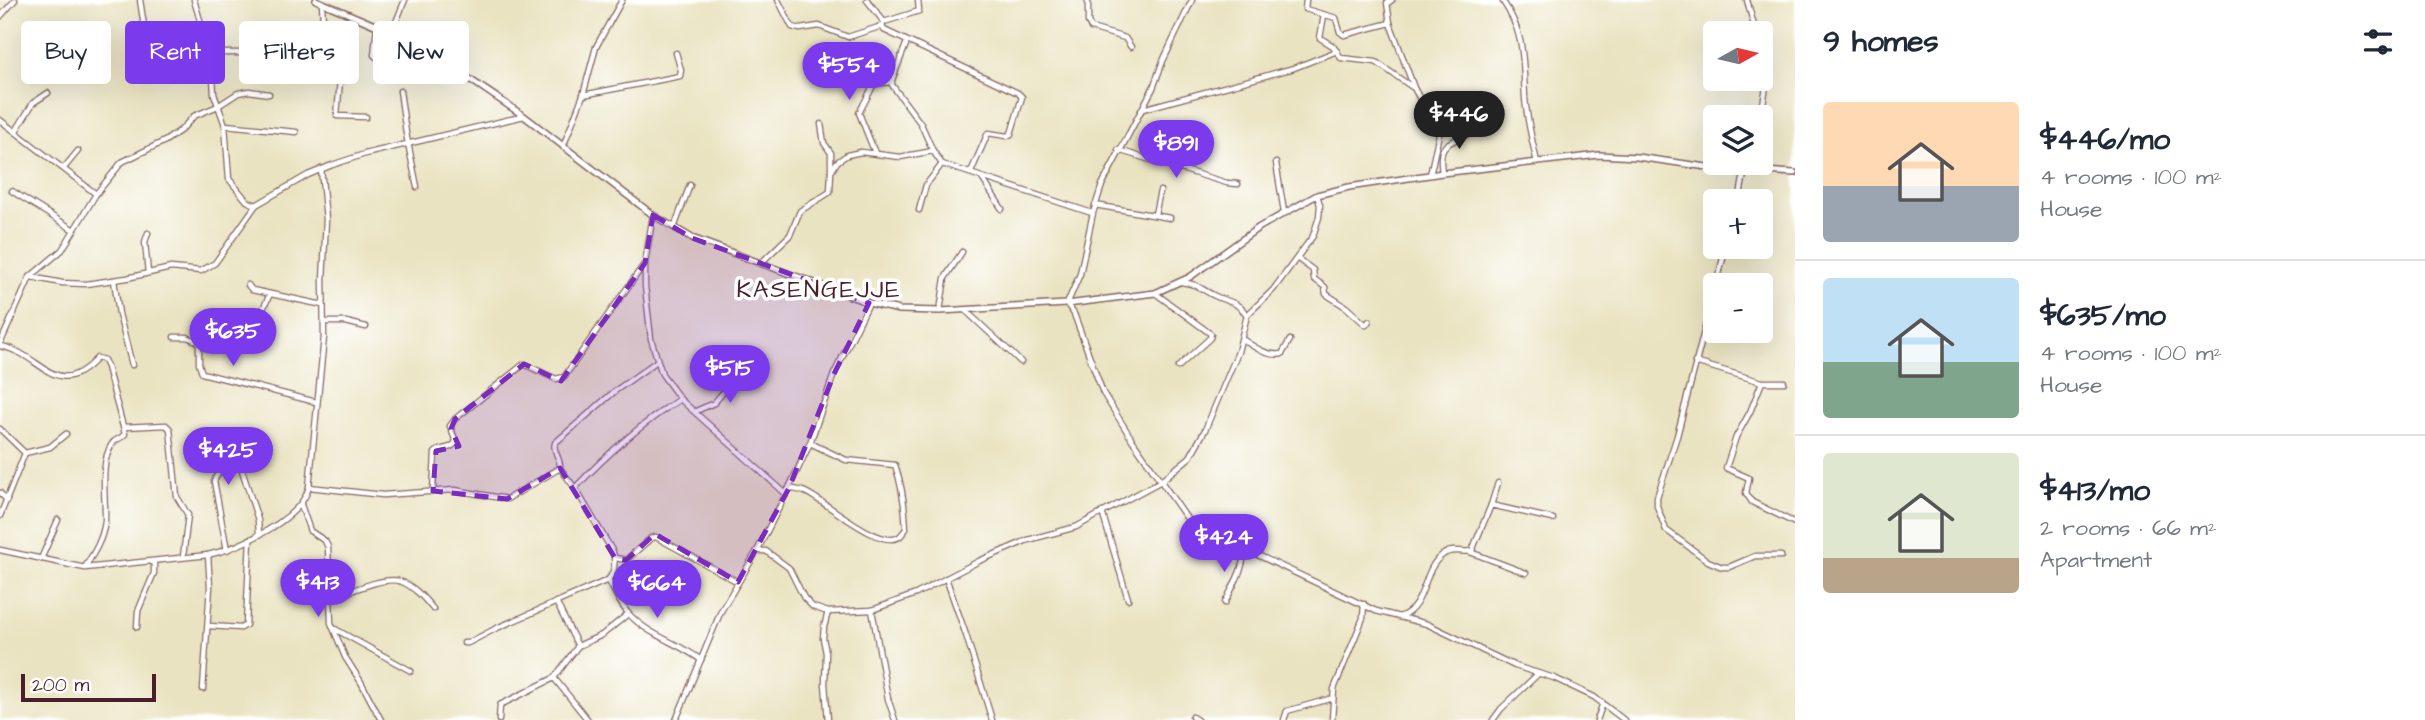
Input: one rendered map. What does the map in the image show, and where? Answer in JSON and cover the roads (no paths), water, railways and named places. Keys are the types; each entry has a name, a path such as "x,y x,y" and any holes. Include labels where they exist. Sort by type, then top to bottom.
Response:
{"street":[{"path":"0,17 15,0"},
{"path":"140,0 143,21"},
{"path":"194,0 201,21"},
{"path":"396,21 405,0"},
{"path":"563,147 583,96 597,47 622,0"},
{"path":"778,0 792,27 797,29 819,26 848,37 916,13 920,8 918,0"},
{"path":"867,0 884,30 1022,97 1011,134 1007,136 988,133 971,172"},
{"path":"1088,0 1088,22 1091,28 1122,37 1129,41 1131,47"},
{"path":"1067,304 1080,274 1095,205 1118,150 1142,110 1192,0"},
{"path":"1307,0 1305,9 1336,18 1339,32 1343,35 1390,23"},
{"path":"1392,0 1387,3 1390,23 1414,88 1439,134 1450,141"},
{"path":"1502,0 1516,23 1522,46 1525,98 1537,162"},
{"path":"1747,0 1753,21"},
{"path":"321,21 319,1 373,24"},
{"path":"1324,15 1321,38 1333,46 1344,59 1376,62 1414,88"},
{"path":"891,82 907,42"},
{"path":"1142,110 1294,68 1337,51"},
{"path":"583,96 680,76 676,53"},
{"path":"469,79 524,116 653,215 674,228 711,246 762,262 797,278 869,303 900,310 940,311 1067,304 1155,293 1180,282 1284,212 1317,195 1349,187 1578,156 1618,155 1703,166"},
{"path":"891,82 921,124 942,164 1093,213"},
{"path":"875,153 861,118 860,108 874,83 891,82"},
{"path":"213,84 225,125 230,181 249,202 256,205"},
{"path":"340,84 337,116 366,117"},
{"path":"400,91 417,187"},
{"path":"85,568 103,532 103,484 108,451 112,443 124,436 107,367 102,359 97,358 79,375 64,377 47,371 13,349 0,345 30,277 62,250 96,194 122,162 181,131 194,116 243,92 269,94"},
{"path":"16,131 33,103 48,93"},
{"path":"30,277 70,284 114,280 172,268 201,271 211,266 226,250 256,205 321,169 365,154 524,116"},
{"path":"0,120 96,194"},
{"path":"762,262 790,235 800,211 830,192 831,153 824,143 821,124"},
{"path":"225,125 296,132"},
{"path":"1442,173 1441,152 1450,141 1472,131"},
{"path":"1430,175 1439,134"},
{"path":"64,168 78,150"},
{"path":"1118,150 1238,184"},
{"path":"831,172 837,162 847,155 875,153 900,157 933,151"},
{"path":"1276,163 1284,212"},
{"path":"919,210 926,185 942,164"},
{"path":"0,550 85,568 208,555 227,550 259,535 301,504 309,487 324,322 326,219 321,169"},
{"path":"1773,172 1795,173"},
{"path":"982,177 1002,209"},
{"path":"674,228 690,185"},
{"path":"12,191 74,230"},
{"path":"1155,215 1160,191"},
{"path":"757,551 766,551 794,574 804,598 813,607 828,612 872,610 916,594 979,561 1028,540 1076,527 1161,481 1190,457 1195,448 1210,419 1242,340 1247,315 1273,290 1298,259 1312,236 1318,223 1320,205 1317,195"},
{"path":"1095,205 1170,218"},
{"path":"653,215 645,263 648,316 657,361 667,383 680,399 787,490 805,492 848,520 881,537 890,540 899,537 906,528 903,490 895,465 846,460 810,443"},
{"path":"148,233 145,240 148,274"},
{"path":"940,311 945,278 962,252"},
{"path":"1298,259 1313,270 1314,279 1325,287 1326,294 1366,325 1369,321"},
{"path":"433,491 435,453 455,446 450,426 455,418 524,364 556,379 564,377 645,263"},
{"path":"114,280 119,314 132,365"},
{"path":"1180,282 1193,283 1213,296 1238,304 1247,315"},
{"path":"248,285 251,289 323,305"},
{"path":"1155,293 1211,334 1210,338 1178,367"},
{"path":"258,320 270,294"},
{"path":"676,720 721,611 757,551 810,443 834,374 869,303"},
{"path":"1067,304 1074,314 1103,393 1190,523 1376,611 1427,624 1515,666 1554,678 1603,703 1624,720"},
{"path":"965,310 1021,362"},
{"path":"324,322 346,322 366,327"},
{"path":"1703,332 1677,436 1657,497 1662,524 1666,530 1708,561 1722,567 1755,556 1781,556"},
{"path":"174,337 185,336 199,342 199,364 202,373 316,402"},
{"path":"1242,340 1257,349 1276,355 1282,354 1290,340"},
{"path":"464,643 608,580 612,575 615,558 575,488 560,468 560,460 554,450 555,443 615,391 657,361"},
{"path":"1695,362 1762,382 1783,382"},
{"path":"695,412 714,403 743,369"},
{"path":"1762,382 1736,437 1726,468 1749,478 1746,493 1752,502 1795,523"},
{"path":"575,488 637,430 680,399"},
{"path":"123,427 166,425 170,429 177,497 188,515 183,557"},
{"path":"0,429 25,453"},
{"path":"25,453 50,447 66,434"},
{"path":"206,434 219,471 214,481 227,550"},
{"path":"0,516 25,453"},
{"path":"241,467 258,520 259,535"},
{"path":"309,487 383,495 455,490 507,499 560,468"},
{"path":"1470,552 1498,483"},
{"path":"0,493 7,500"},
{"path":"301,504 309,529 325,541 328,547 331,623 345,657 381,720"},
{"path":"1491,505 1553,519"},
{"path":"1102,512 1128,598"},
{"path":"41,559 58,520"},
{"path":"615,558 626,560 651,538 656,537 738,582"},
{"path":"208,626 241,628 246,625 250,539"},
{"path":"1225,603 1245,555 1243,548"},
{"path":"1398,617 1410,613 1433,567 1441,555 1450,551 1470,552 1527,573"},
{"path":"203,689 210,587 208,555"},
{"path":"137,627 142,598 154,570 154,564 150,561"},
{"path":"946,578 992,720"},
{"path":"329,599 397,580 412,588 433,609"},
{"path":"608,580 628,614 652,633 701,660"},
{"path":"556,602 578,646"},
{"path":"1332,720 1334,689 1363,618 1364,604"},
{"path":"872,610 888,699 895,720"},
{"path":"828,612 823,638 828,720"},
{"path":"499,720 500,705 554,678 578,646 602,635 628,614"},
{"path":"334,629 411,671"},
{"path":"1493,720 1501,709 1539,674"},
{"path":"554,678 588,720"},
{"path":"1284,720 1287,711 1333,698"},
{"path":"1597,720 1603,703"}],"district":[{"name":"KASENGEJJE","path":"819,290"}]}
